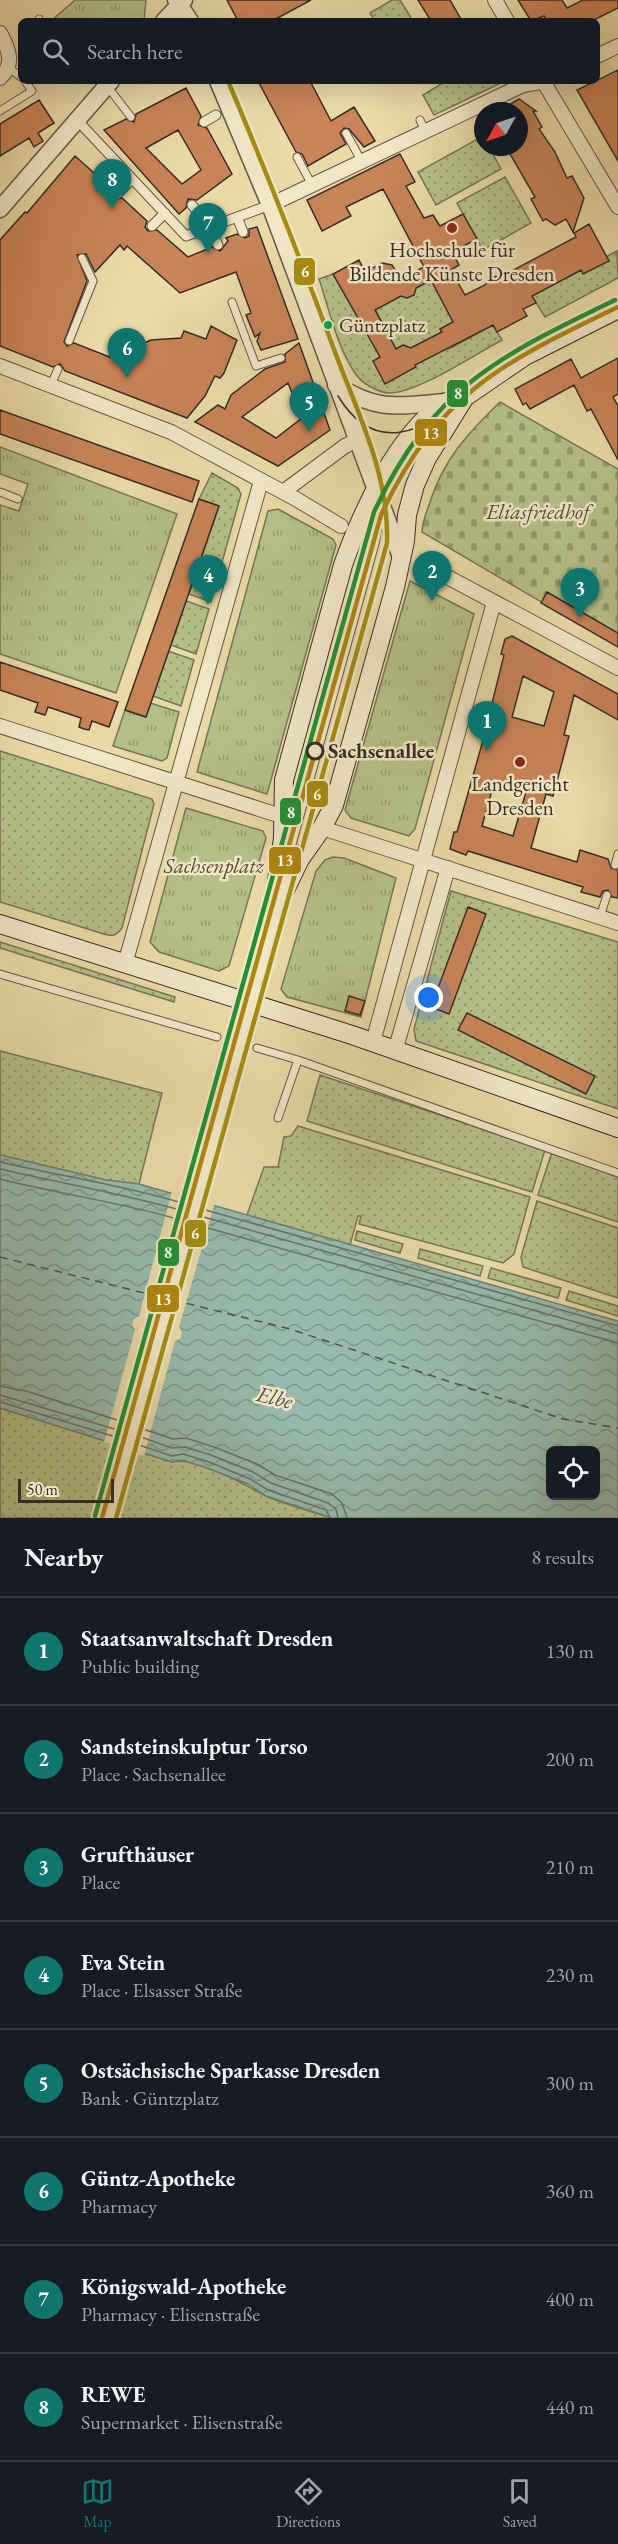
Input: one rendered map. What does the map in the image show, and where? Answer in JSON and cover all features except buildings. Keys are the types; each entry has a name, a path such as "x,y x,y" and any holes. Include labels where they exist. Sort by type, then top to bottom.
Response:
{"main road":[{"path":"104,1518 272,917 283,838 281,816 284,780 344,565 349,528 376,494 406,441 445,402 465,397 525,356 618,309"},
{"path":"272,917 300,859 322,828 333,805 403,549 407,515 415,485 427,458 465,397"},
{"path":"0,924 373,1042 618,1128"}],"street":[{"path":"495,0 505,18"},
{"path":"166,18 179,1 188,18"},
{"path":"0,33 10,66"},
{"path":"600,55 618,46"},
{"path":"0,208 108,84"},
{"path":"219,84 270,205 376,494 403,549"},
{"path":"77,120 186,236 270,205 362,162 422,125 523,86 534,84"},
{"path":"546,84 618,207"},
{"path":"204,122 216,115"},
{"path":"117,194 132,179"},
{"path":"146,194 154,186"},
{"path":"192,204 210,227 218,245"},
{"path":"152,226 165,213"},
{"path":"237,217 243,232"},
{"path":"0,366 171,432 349,528"},
{"path":"336,385 360,399 388,407 445,402"},
{"path":"283,492 345,446 357,440"},
{"path":"125,964 261,481"},
{"path":"425,565 618,668"},
{"path":"373,1042 494,602"},
{"path":"0,726 281,816"},
{"path":"322,828 618,923"},
{"path":"395,1051 448,868"}],"lane":[{"path":"0,111 32,91 27,84"},
{"path":"110,84 131,117"},
{"path":"346,133 362,162"},
{"path":"297,157 312,185"},
{"path":"69,341 93,281 82,258"},
{"path":"232,302 256,366 281,358"},
{"path":"51,386 58,369"},
{"path":"0,492 18,499"},
{"path":"272,917 375,546 376,494"},
{"path":"615,865 618,854"},
{"path":"600,917 607,895"},
{"path":"0,974 217,1037"},
{"path":"257,1048 298,1060 618,1173"},
{"path":"278,1118 298,1060"}],"green space":[{"path":"75,0 146,0 144,18 54,18"},
{"path":"392,0 400,0 411,18 373,18 370,13"},
{"path":"441,84 499,84 434,115 423,95"},
{"path":"474,141 474,156 494,156 501,169 436,205 418,172"},
{"path":"505,177 531,223 483,250 457,203"},
{"path":"617,251 618,278 545,317 532,296"},
{"path":"333,274 381,357 451,348 493,325 502,340 431,380 402,391 385,393 366,384 358,377 338,340 319,279"},
{"path":"431,280 453,322 440,329 442,332 407,350 403,345 396,349 373,305 383,299 386,304 401,296 407,298 414,295 416,288"},
{"name":"Eliasfriedhof","path":"500,402 618,469 618,647 422,532 424,518 435,489 449,461 466,437"},
{"path":"0,447 177,514 116,693 0,654 0,505 19,511 28,484 0,474"},
{"path":"212,473 238,488 241,494 211,602 189,594 219,506 199,499"},
{"path":"278,509 333,539 336,545 267,794 197,772 268,511"},
{"path":"410,581 474,614 415,829 409,836 351,818 345,810"},
{"path":"186,601 209,609 196,654 171,645"},
{"path":"168,651 194,660 181,706 153,696"},
{"path":"150,703 179,712 167,758 162,761 113,746 125,710 145,717"},
{"path":"0,751 152,799 154,804 122,928 116,934 107,935 0,902"},
{"name":"Sachsenplatz","path":"186,808 263,831 266,838 229,966 219,971 159,952 150,942"},
{"name":"Sachsenplatz","path":"333,857 344,858 396,878 361,1017 287,997 281,989 316,871 325,860"},
{"path":"451,891 618,942 618,1109 416,1041 414,1029"},
{"path":"0,942 175,997 174,1002 0,948"},
{"path":"0,1051 162,1093 139,1184 106,1180 0,1155"},
{"path":"320,1075 545,1150 532,1192 307,1121"},
{"path":"298,1126 530,1197 514,1254 503,1263 359,1224 361,1216 358,1216 350,1245 247,1215 264,1167 278,1167 284,1137 291,1136"},
{"path":"552,1152 618,1177 618,1222 538,1195"},
{"path":"537,1201 618,1228 618,1298 523,1267 521,1257"},
{"path":"357,1231 403,1244 400,1253 355,1240"},
{"path":"420,1249 483,1266 480,1276 418,1258"},
{"path":"491,1268 561,1288 558,1298 488,1278"},
{"path":"569,1291 618,1306 618,1316 566,1300"},
{"path":"0,1408 172,1462 195,1463 233,1478 266,1496 332,1518 0,1518"}],"water":[{"name":"Elbe","path":"0,1155 106,1180 139,1184 618,1321 618,1518 332,1518 266,1496 248,1484 207,1468 182,1460 172,1462 0,1408"}],"pier":[{"path":"172,1191 215,1203 179,1327 182,1333 181,1338 175,1341 144,1456 104,1442 135,1330 132,1324 139,1316"}],"ferry route":[{"path":"0,1257 156,1296"},
{"path":"173,1300 290,1329 563,1419 618,1428"}],"tram line":[{"name":"8","path":"95,1516 374,512 396,470 420,435 445,405 472,381 502,359 615,300"},
{"path":"338,396 352,415 367,427 383,432 400,432 416,428 451,410 468,398"}],"transit line":[{"name":"6","path":"116,1518 387,543 383,495 372,449 229,84"},
{"name":"13","path":"102,1518 381,515 403,473 426,439 450,410 477,386 540,346 618,307"}],"place":[{"name":"REWE","path":"112,209"},
{"name":"Hochschule für Bildende Künste Dresden","path":"452,228"},
{"name":"Königswald-Apotheke","path":"208,253"},
{"name":"Güntzplatz","path":"328,325"},
{"name":"Güntz-Apotheke","path":"127,378"},
{"name":"Ostsächsische Sparkasse Dresden","path":"309,432"},
{"name":"Sandsteinskulptur Torso","path":"432,601"},
{"name":"Eva Stein","path":"208,605"},
{"name":"Grufthäuser","path":"580,618"},
{"name":"Sachsenallee","path":"315,751"},
{"name":"Staatsanwaltschaft Dresden","path":"487,751"},
{"name":"Landgericht Dresden","path":"520,762"}]}
